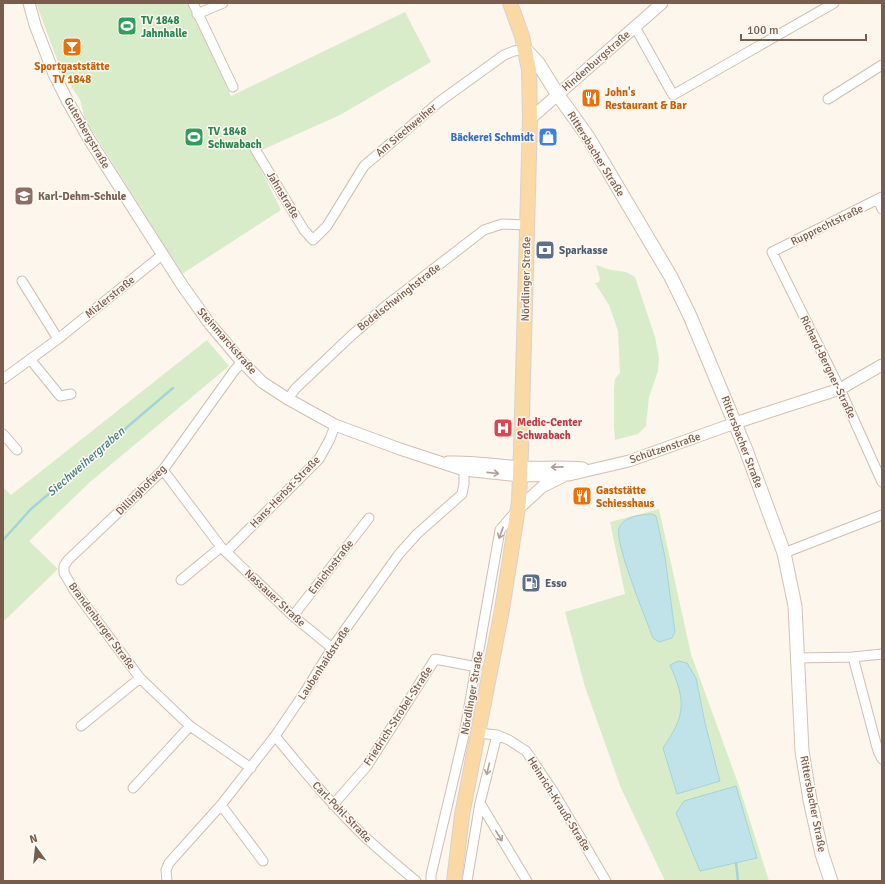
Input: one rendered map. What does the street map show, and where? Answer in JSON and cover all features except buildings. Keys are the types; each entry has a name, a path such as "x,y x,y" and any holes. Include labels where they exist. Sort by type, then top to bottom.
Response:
{"main road":[{"name":"Nördlinger Straße","path":"454,881 462,815 502,610 518,509 530,119 529,70 525,49 510,3"},
{"name":"Rittersbacher Straße","path":"525,49 538,63 558,95 588,137 671,277 690,316 735,424 784,553 795,606 802,751 822,854 831,881"}],"street":[{"name":"Gutenbergstraße","path":"29,3 35,25 59,86 89,139 162,255"},
{"path":"193,3 233,87"},
{"path":"197,14 223,3"},
{"name":"Hindenburgstraße","path":"530,119 662,3"},
{"path":"635,27 673,96 831,4"},
{"name":"Am Siechweiher","path":"313,240 327,226 364,166 439,102 504,55 525,49"},
{"path":"828,99 882,64"},
{"name":"Jahnstraße","path":"255,149 304,230 313,240"},
{"path":"880,198 882,209"},
{"name":"Rupprechtstraße","path":"772,252 880,198"},
{"name":"Bodelschwinghstraße","path":"288,399 295,389 352,335 388,304 484,230 502,224 527,225"},
{"name":"Richard-Bergner-Straße","path":"772,252 840,389 882,482"},
{"name":"Mizlerstraße","path":"3,379 58,338 162,255"},
{"name":"Steinmarckstraße","path":"162,255 209,323 242,362 262,382 288,399 335,425 400,449 464,470 520,471"},
{"path":"22,281 58,338"},
{"path":"30,359 60,396 71,394"},
{"name":"Dillinghofweg","path":"64,572 64,566 68,560 163,470 242,362"},
{"name":"Schützenstraße","path":"518,509 542,487 557,479 629,461 840,389 882,365"},
{"name":"Hans-Herbst-Straße","path":"224,549 319,459 330,439 335,425"},
{"path":"3,434 17,450"},
{"name":"Steinmarckstraße","path":"442,462 461,461 520,471"},
{"name":"Schützenstraße","path":"520,471 562,466 594,469"},
{"name":"Nassauer Straße","path":"163,470 224,549 293,616 332,648"},
{"name":"Laubenhaidstraße","path":"167,881 166,870 169,863 221,804 275,736 305,692 332,648 399,554 417,534 462,494 464,470"},
{"name":"Schützenstraße","path":"520,471 569,475"},
{"name":"Nördlinger Straße","path":"431,881 431,875 464,735 500,530 518,509"},
{"path":"784,553 882,515"},
{"name":"Emichostraße","path":"293,616 369,518"},
{"path":"181,580 224,549"},
{"name":"Brandenburger Straße","path":"64,572 74,590 140,678 190,726 250,768"},
{"path":"798,658 852,657 882,654"},
{"path":"852,657 878,751 882,759"},
{"name":"Friedrich-Strobel-Straße","path":"333,805 367,766 435,659 477,667"},
{"name":"Brandenburger Straße","path":"81,726 140,678"},
{"path":"133,788 190,726"},
{"name":"Heinrich-Krauß-Straße","path":"478,733 497,735 509,740 526,751 553,791 606,881"},
{"path":"467,881 480,803 497,735"},
{"name":"Carl-Pohl-Straße","path":"275,736 333,805 381,852 416,881"},
{"path":"480,803 527,881"},
{"path":"221,804 263,861"}],"green space":[{"name":"TV 1848 Schwabach","path":"36,3 188,3 231,96 405,12 431,62 340,115 253,154 281,210 182,274 85,119 80,100 61,70"},
{"path":"596,265 611,270 626,272 635,277 655,337 659,358 658,371 649,397 646,426 638,434 615,440 614,389 615,379 620,373 618,331 609,305 595,283 599,282 600,279"},
{"path":"207,340 229,366 90,482 29,541 58,569 3,622 3,487 11,495"},
{"path":"659,509 691,654 739,786 769,881 665,881 621,788 585,687 565,612 625,594 610,522","holes":["656,516 665,557 675,632 653,638 645,616","670,665 696,678 705,723 663,748 676,726 680,717 681,708 679,689"]}],"water":[{"path":"652,514 656,516 665,557 675,632 672,638 659,642 653,638 638,599 621,548 619,536 619,528 621,524 628,519"},
{"path":"678,661 687,663 696,678 705,723 720,781 677,794 663,748 671,736 680,717 681,698 670,665"},
{"path":"736,786 757,858 700,871 676,813 684,801"}],"waterway":[{"name":"Siechweihergraben","path":"3,540 31,509 173,388"},
{"path":"736,863 738,881"}],"place":[{"name":"TV 1848 Jahnhalle","path":"127,26"},
{"name":"Sportgaststätte TV 1848","path":"72,47"},
{"name":"John's Restaurant & Bar","path":"591,98"},
{"name":"TV 1848 Schwabach","path":"194,137"},
{"name":"Bäckerei Schmidt","path":"548,137"},
{"name":"Karl-Dehm-Schule","path":"24,196"},
{"name":"Sparkasse","path":"545,250"},
{"name":"Medic-Center Schwabach","path":"503,428"},
{"name":"Gaststätte Schiesshaus","path":"582,496"},
{"name":"Esso","path":"531,583"}]}
